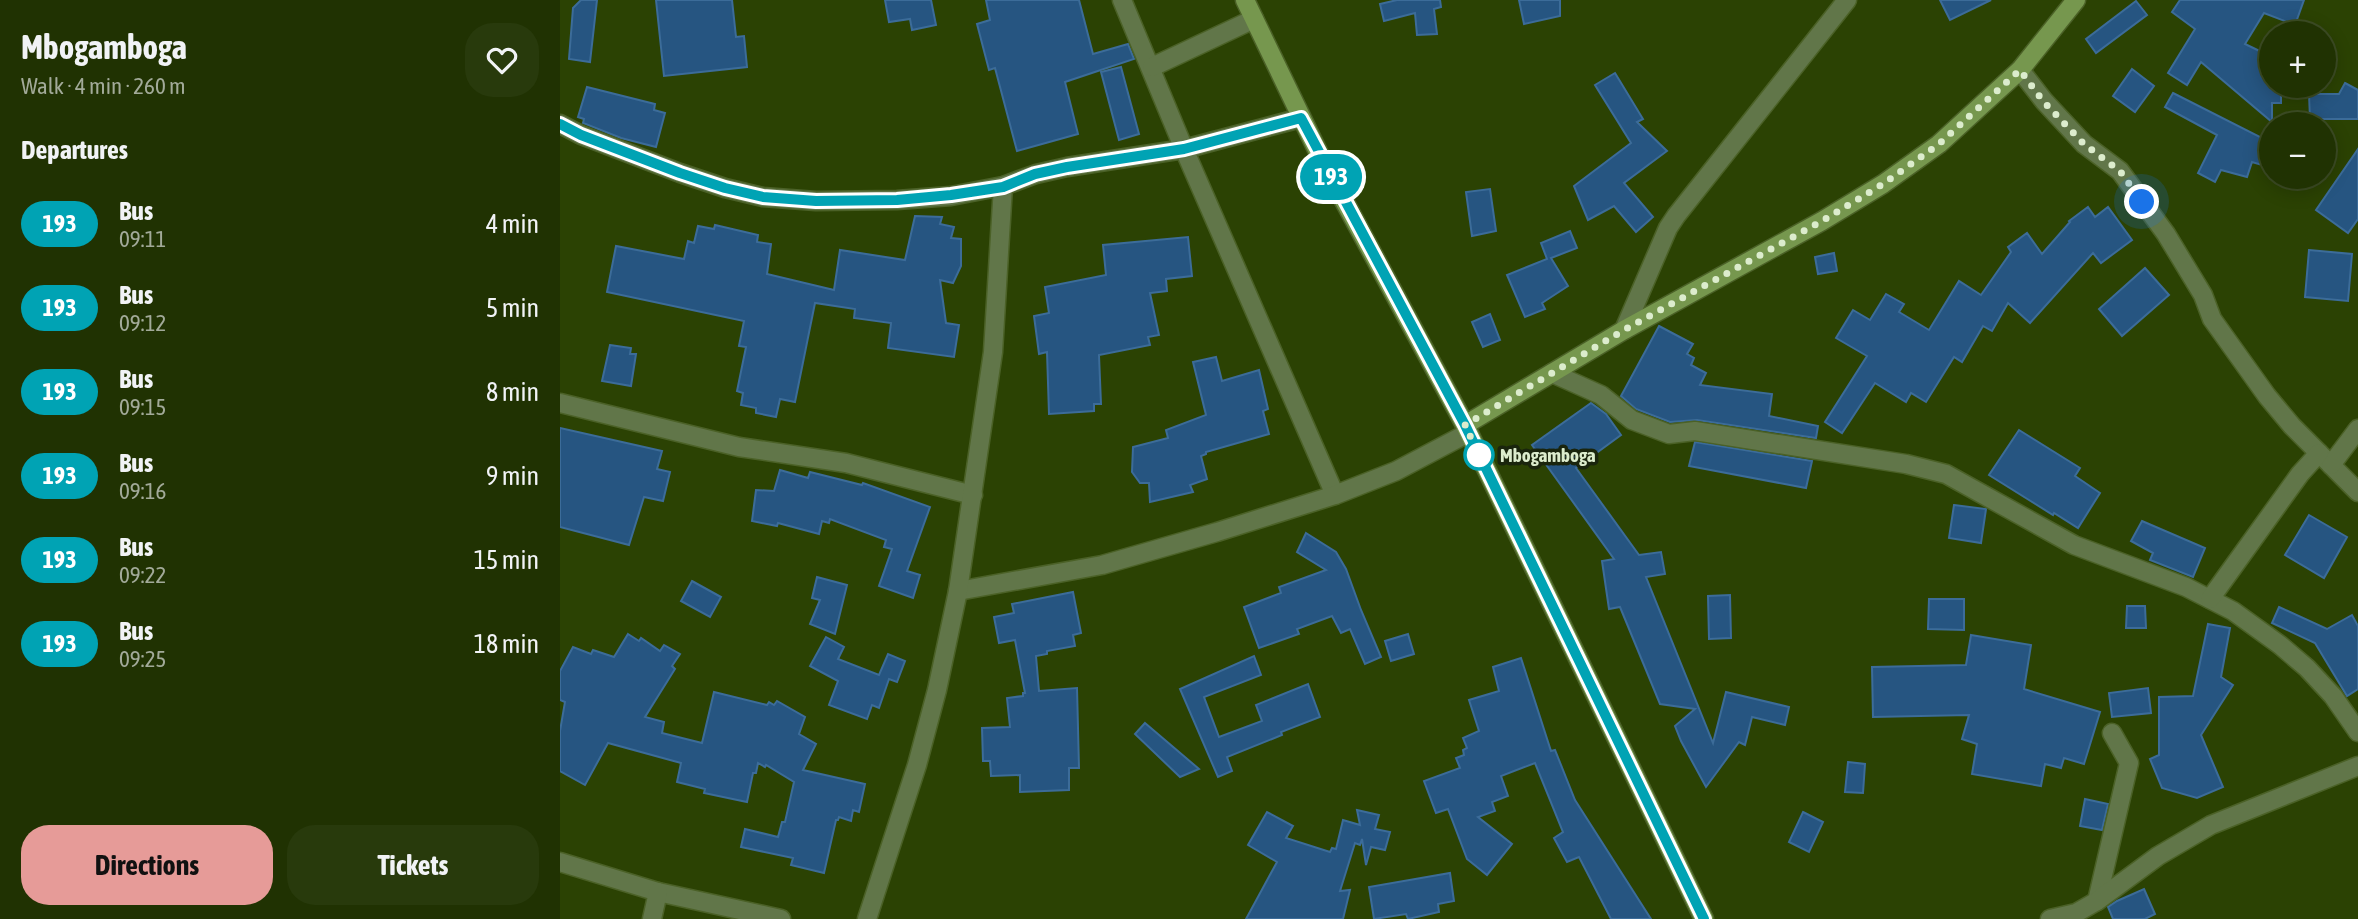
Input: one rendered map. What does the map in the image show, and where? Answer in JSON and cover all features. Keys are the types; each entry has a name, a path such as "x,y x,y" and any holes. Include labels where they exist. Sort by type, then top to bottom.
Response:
{"main road":[{"path":"1245,0 1301,118 1467,429 1704,919"},
{"path":"1467,429 1624,330 1822,221 1883,184 1939,144 2020,70 2077,0"}],"street":[{"path":"1122,0 1335,495"},
{"path":"1624,330 1668,228 1676,216 1847,0"},
{"path":"1152,67 1254,19"},
{"path":"2020,70 2043,101 2084,144 2120,171 2166,234 2203,295 2212,319 2292,426 2358,492"},
{"path":"560,124 581,135 725,188 763,197 816,201 897,200 1003,187 1035,174 1184,149 1301,118"},
{"path":"867,919 917,765 937,690 958,591 993,352 1003,187"},
{"path":"1552,373 1601,395 1632,420 1669,434 1695,431 1906,464 1946,474 2074,544 2186,587 2233,611 2307,668 2333,696 2358,732"},
{"path":"560,403 738,447 846,463 973,495"},
{"path":"958,591 1102,565 1217,533 1335,495 1396,471 1467,429"},
{"path":"2210,599 2300,474 2325,459 2358,429"},
{"path":"2098,901 2129,763 2112,733"},
{"path":"2050,919 2079,916 2158,856 2211,825 2358,766"},
{"path":"560,862 658,892 781,919"},
{"path":"652,919 658,892"}],"building":[{"path":"581,0 597,0 590,62 569,59 573,8"},
{"path":"656,0 732,0 736,37 744,36 747,67 664,76"},
{"path":"885,0 931,0 936,25 912,30 910,19 889,22"},
{"path":"986,0 1079,0 1093,54 1128,44 1134,59 1065,82 1078,134 1017,151 995,68 989,70 977,24 990,20"},
{"path":"1397,0 1440,0 1441,7 1434,9 1437,34 1417,35 1415,13 1384,21 1380,4"},
{"path":"1519,0 1560,0 1560,16 1524,24"},
{"path":"1940,0 1991,0 1950,20"},
{"path":"2180,0 2304,0 2296,21 2285,21 2264,13 2245,44 2259,51 2259,98 2281,98 2281,103 2272,103 2272,112 2260,112 2201,62 2187,85 2168,73 2195,29 2172,12"},
{"path":"2136,1 2147,15 2096,53 2086,39"},
{"path":"1121,67 1139,134 1119,140 1101,72"},
{"path":"2132,69 2154,86 2135,112 2113,96"},
{"path":"1615,73 1643,119 1637,122 1667,151 1624,183 1653,217 1636,232 1614,206 1588,220 1574,186 1631,143 1595,85"},
{"path":"2345,83 2358,90 2358,119 2336,119 2336,112 2310,112 2309,98 2336,98 2336,94 2339,94"},
{"path":"587,87 655,104 654,110 665,113 656,147 621,138 583,123 584,119 578,117"},
{"path":"2173,93 2259,136 2259,164 2252,162 2247,177 2221,170 2215,182 2198,173 2217,135 2165,107"},
{"path":"2358,149 2358,219 2348,233 2316,210 2330,189 2336,189 2336,181"},
{"path":"1490,189 1496,231 1472,236 1466,192"},
{"path":"2088,207 2095,217 2108,207 2132,240 2101,263 2093,253 2030,323 2008,303 1992,331 1983,326 1962,362 1954,357 1926,402 1911,393 1906,402 1875,383 1842,433 1825,422 1867,356 1836,338 1853,310 1870,320 1886,294 1904,304 1899,312 1929,330 1959,281 1981,295 2011,252 2008,247 2027,233 2042,254 2069,221"},
{"path":"915,216 942,217 940,224 954,227 951,238 961,239 961,266 953,283 940,280 946,323 959,325 954,357 888,348 891,323 854,318 855,309 815,303 795,402 780,399 776,417 756,413 756,408 741,405 743,393 737,391 746,347 739,346 744,321 607,292 616,246 684,259 688,241 694,243 698,226 714,229 715,225 758,235 757,242 771,244 767,274 834,290 840,250 905,260"},
{"path":"1570,231 1577,248 1551,258 1568,286 1542,303 1545,309 1525,317 1507,275 1547,259 1541,243"},
{"path":"1188,237 1192,276 1166,279 1167,291 1150,293 1159,335 1148,337 1150,345 1099,355 1101,404 1094,404 1094,411 1049,414 1047,352 1039,354 1034,316 1049,313 1045,287 1106,275 1103,245"},
{"path":"2309,250 2352,254 2348,301 2305,297"},
{"path":"1834,253 1837,271 1818,274 1815,257"},
{"path":"2145,268 2169,295 2122,336 2099,309"},
{"path":"1490,314 1500,340 1483,347 1472,322"},
{"path":"1659,326 1693,344 1687,354 1694,358 1691,365 1706,373 1700,385 1772,394 1769,416 1818,426 1816,438 1697,420 1670,422 1636,409 1621,396"},
{"path":"610,345 631,348 630,354 636,354 631,386 602,381"},
{"path":"1216,357 1222,381 1259,370 1268,409 1263,411 1269,434 1206,452 1201,456 1207,479 1190,485 1193,492 1150,502 1149,483 1140,483 1132,472 1133,447 1168,438 1166,430 1206,415 1193,362"},
{"path":"1591,403 1606,414 1621,435 1576,468 1639,555 1661,552 1665,574 1646,577 1713,743 1726,692 1789,707 1785,725 1752,717 1745,745 1739,742 1706,787 1675,726 1695,709 1660,704 1620,607 1609,609 1602,561 1614,559 1532,445"},
{"path":"560,428 662,451 657,469 670,472 663,501 644,497 629,545 560,527"},
{"path":"2019,430 2080,468 2075,476 2100,493 2078,528 1989,475"},
{"path":"1695,442 1812,461 1806,488 1689,466"},
{"path":"780,470 808,478 810,472 862,485 863,483 930,507 907,571 920,575 913,598 879,586 892,549 884,547 886,540 830,519 829,523 822,521 819,534 778,523 777,526 752,521 756,490 774,491"},
{"path":"1954,505 1986,509 1981,543 1949,538"},
{"path":"2309,515 2347,537 2324,578 2285,555"},
{"path":"2142,521 2205,548 2193,577 2150,560 2153,553 2131,541"},
{"path":"1306,533 1336,552 1346,569 1381,657 1365,664 1350,629 1341,633 1332,616 1297,629 1299,634 1259,648 1244,607 1281,593 1279,587 1326,570 1297,552"},
{"path":"817,577 847,585 835,634 810,624 820,600 812,598"},
{"path":"692,581 721,597 710,617 681,601"},
{"path":"1073,592 1081,633 1073,635 1075,646 1047,651 1047,654 1036,656 1039,691 1077,688 1079,768 1069,768 1069,790 1020,792 1020,775 991,776 990,761 983,761 982,728 1010,727 1007,698 1023,696 1025,693 1015,640 999,643 994,617 1014,613 1012,604"},
{"path":"1730,595 1731,638 1709,639 1708,596"},
{"path":"1929,599 1964,599 1964,630 1928,629"},
{"path":"2127,606 2145,606 2146,628 2126,628"},
{"path":"2279,607 2327,629 2352,615 2358,626 2358,689 2347,696 2315,643 2272,623"},
{"path":"2208,624 2230,628 2221,677 2233,685 2201,735 2223,787 2197,798 2162,788 2150,759 2159,755 2159,697 2193,696"},
{"path":"628,634 639,641 641,638 660,651 664,645 680,654 672,666 675,669 645,717 664,722 662,733 702,743 714,692 767,705 769,702 774,705 777,701 805,717 799,734 816,744 803,770 865,784 859,812 853,810 851,821 839,817 836,820 824,873 791,865 793,858 741,847 745,829 778,837 782,822 785,822 794,782 766,765 765,767 758,763 747,802 704,793 705,789 677,782 681,763 608,743 585,785 560,771 560,731 565,702 560,700 560,671 573,647 591,654 593,650 614,657"},
{"path":"1408,634 1414,654 1391,661 1385,641"},
{"path":"1971,635 2031,645 2024,689 2100,712 2084,764 2064,758 2061,768 2045,764 2041,786 1972,774 1977,744 1962,739 1969,715 1873,717 1872,667 1966,665"},
{"path":"826,637 844,647 838,659 879,675 888,654 905,661 897,682 889,679 879,708 872,705 867,719 829,705 838,681 810,666"},
{"path":"1254,656 1261,675 1204,697 1219,737 1262,721 1256,705 1308,684 1320,717 1227,757 1232,771 1218,777 1180,689"},
{"path":"1521,658 1551,751 1555,750 1575,800 1651,919 1611,919 1579,857 1567,862 1554,838 1563,832 1535,763 1501,776 1508,796 1492,802 1495,811 1478,817 1512,844 1487,875 1467,859 1448,809 1436,813 1424,781 1460,768 1456,758 1464,755 1463,750 1467,748 1463,738 1479,731 1469,700 1499,691 1493,667"},
{"path":"2148,688 2151,713 2112,717 2109,693"},
{"path":"1145,723 1199,769 1180,777 1135,734"},
{"path":"1848,762 1865,764 1863,793 1845,792"},
{"path":"2085,799 2108,804 2102,830 2080,826"},
{"path":"1357,810 1379,815 1375,829 1390,832 1385,850 1371,847 1366,865 1362,839 1360,845 1355,843 1340,891 1350,890 1343,919 1246,919 1277,862 1248,845 1267,812 1293,826 1286,838 1330,852 1332,848 1336,849 1343,820 1360,825"},
{"path":"1803,812 1823,822 1809,852 1789,842"},
{"path":"1450,873 1454,901 1438,904 1439,912 1408,919 1406,914 1374,919 1369,887"},
{"path":"2144,889 2155,914 2145,919 2113,919 2108,907"}],"bus line":[{"name":"193","path":"560,124 581,135 725,188 763,197 816,201 897,200 1003,187 1035,174 1184,149 1301,118 1465,425 1704,919"}],"place":[{"name":"Mbogamboga","path":"1479,455"}],"route":[{"path":"1479,455 1480,457 1465,425 1624,330 1822,221 1883,184 1939,144 2020,70 2043,101 2084,144 2105,157 2120,171 2142,202"}]}
